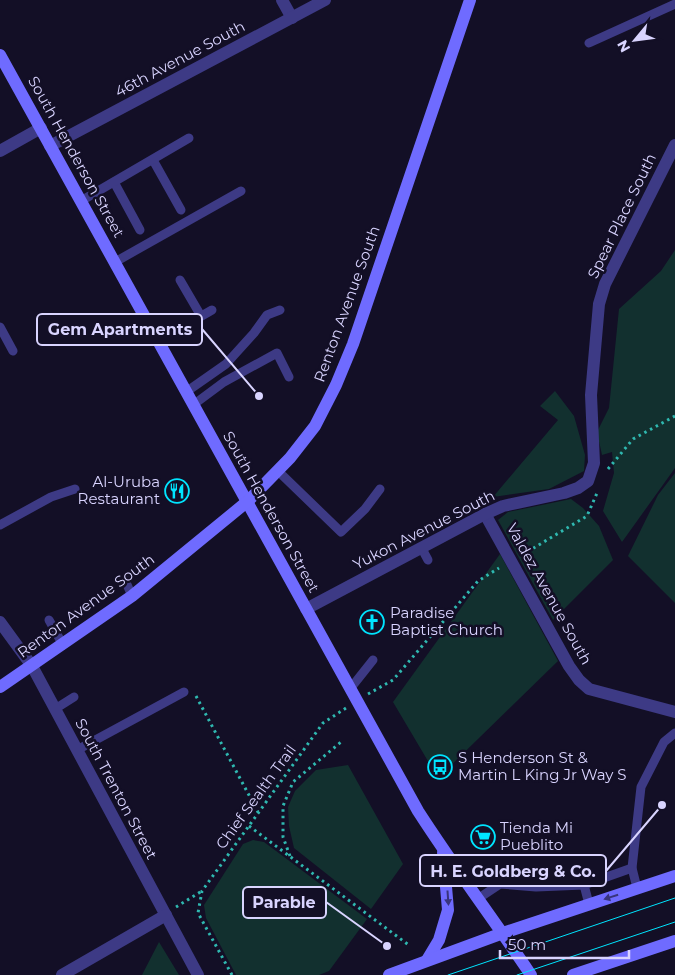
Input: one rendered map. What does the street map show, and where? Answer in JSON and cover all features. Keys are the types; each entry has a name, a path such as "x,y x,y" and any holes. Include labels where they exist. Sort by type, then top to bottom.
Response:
{"main road":[{"name":"Renton Avenue South","path":"0,687 132,596 248,501 290,458 315,426 350,352 470,0"},
{"name":"South Henderson Street","path":"0,55 418,811 531,975"},
{"path":"426,960 439,940 448,910 449,902 443,849"},
{"path":"389,975 503,933 675,876"},
{"path":"573,975 675,940"}],"street":[{"path":"282,0 292,18"},
{"name":"46th Avenue South","path":"50,146 325,0"},
{"path":"0,151 41,128"},
{"name":"Spear Place South","path":"588,481 594,463 591,396 599,304 605,284 675,145"},
{"name":"Yukon Avenue South","path":"306,609 485,514 503,506 564,494 588,481"},
{"name":"Valdez Avenue South","path":"485,514 569,666 584,685 601,693 675,712"},
{"name":"South Trenton Street","path":"0,622 32,666 198,975"},
{"path":"62,975 166,915"}],"lane":[{"path":"589,43 675,4"},
{"path":"82,201 189,138"},
{"path":"153,160 181,210"},
{"path":"114,182 140,230"},
{"path":"115,262 241,191"},
{"path":"180,280 201,316"},
{"path":"158,341 212,310"},
{"path":"186,392 226,364 254,333 266,314 280,310"},
{"path":"0,327 13,351"},
{"path":"193,404 224,382 277,353 290,376"},
{"path":"278,471 341,532 365,509 380,489"},
{"path":"0,525 50,497 75,489"},
{"path":"421,547 428,560"},
{"path":"125,580 132,596"},
{"path":"49,620 63,645"},
{"path":"350,689 373,660"},
{"path":"77,750 184,692"},
{"path":"54,709 74,698"},
{"path":"637,888 632,868 641,787 664,742 675,734"},
{"path":"479,898 500,884 536,887 584,885 632,868"},
{"path":"584,885 588,904"}],"path":[{"path":"379,688 393,680 478,581 512,561"},
{"path":"184,692 191,688 258,812"},
{"name":"Chief Sealth Trail","path":"184,901 202,891 322,723 330,718"},
{"path":"290,857 283,837 284,806 293,782 341,742"},
{"path":"249,826 410,946"},
{"name":"Chief Sealth Trail","path":"202,891 198,913 232,975"}],"green space":[{"path":"675,250 675,468 622,542 603,511 614,473 612,452 602,455 597,432 609,408 619,309 661,271"},
{"path":"555,391 574,416 585,455 584,471 549,489 493,497 558,420 540,406"},
{"path":"675,473 675,603 628,556 658,495"},
{"path":"571,499 583,508 599,526 613,560 553,620 498,520 508,512"},
{"path":"500,554 558,661 438,778 393,702"},
{"path":"348,765 403,864 371,909 294,848 289,826 288,807 295,791 316,770"},
{"path":"253,840 264,842 367,919 329,971 319,975 236,975 206,918 204,905 243,844"},
{"path":"159,942 179,975 142,975"}],"tram line":[{"path":"448,975 675,898"},
{"path":"517,975 675,922"}],"place":[{"name":"Gem Apartments","path":"259,396"},
{"name":"Al-Uruba Restaurant","path":"177,491"},
{"name":"Paradise Baptist Church","path":"372,622"},
{"name":"S Henderson St & Martin L King Jr Way S","path":"440,767"},
{"name":"H. E. Goldberg & Co.","path":"662,805"},
{"name":"Tienda Mi Pueblito","path":"483,837"},
{"name":"Parable","path":"387,946"}]}
